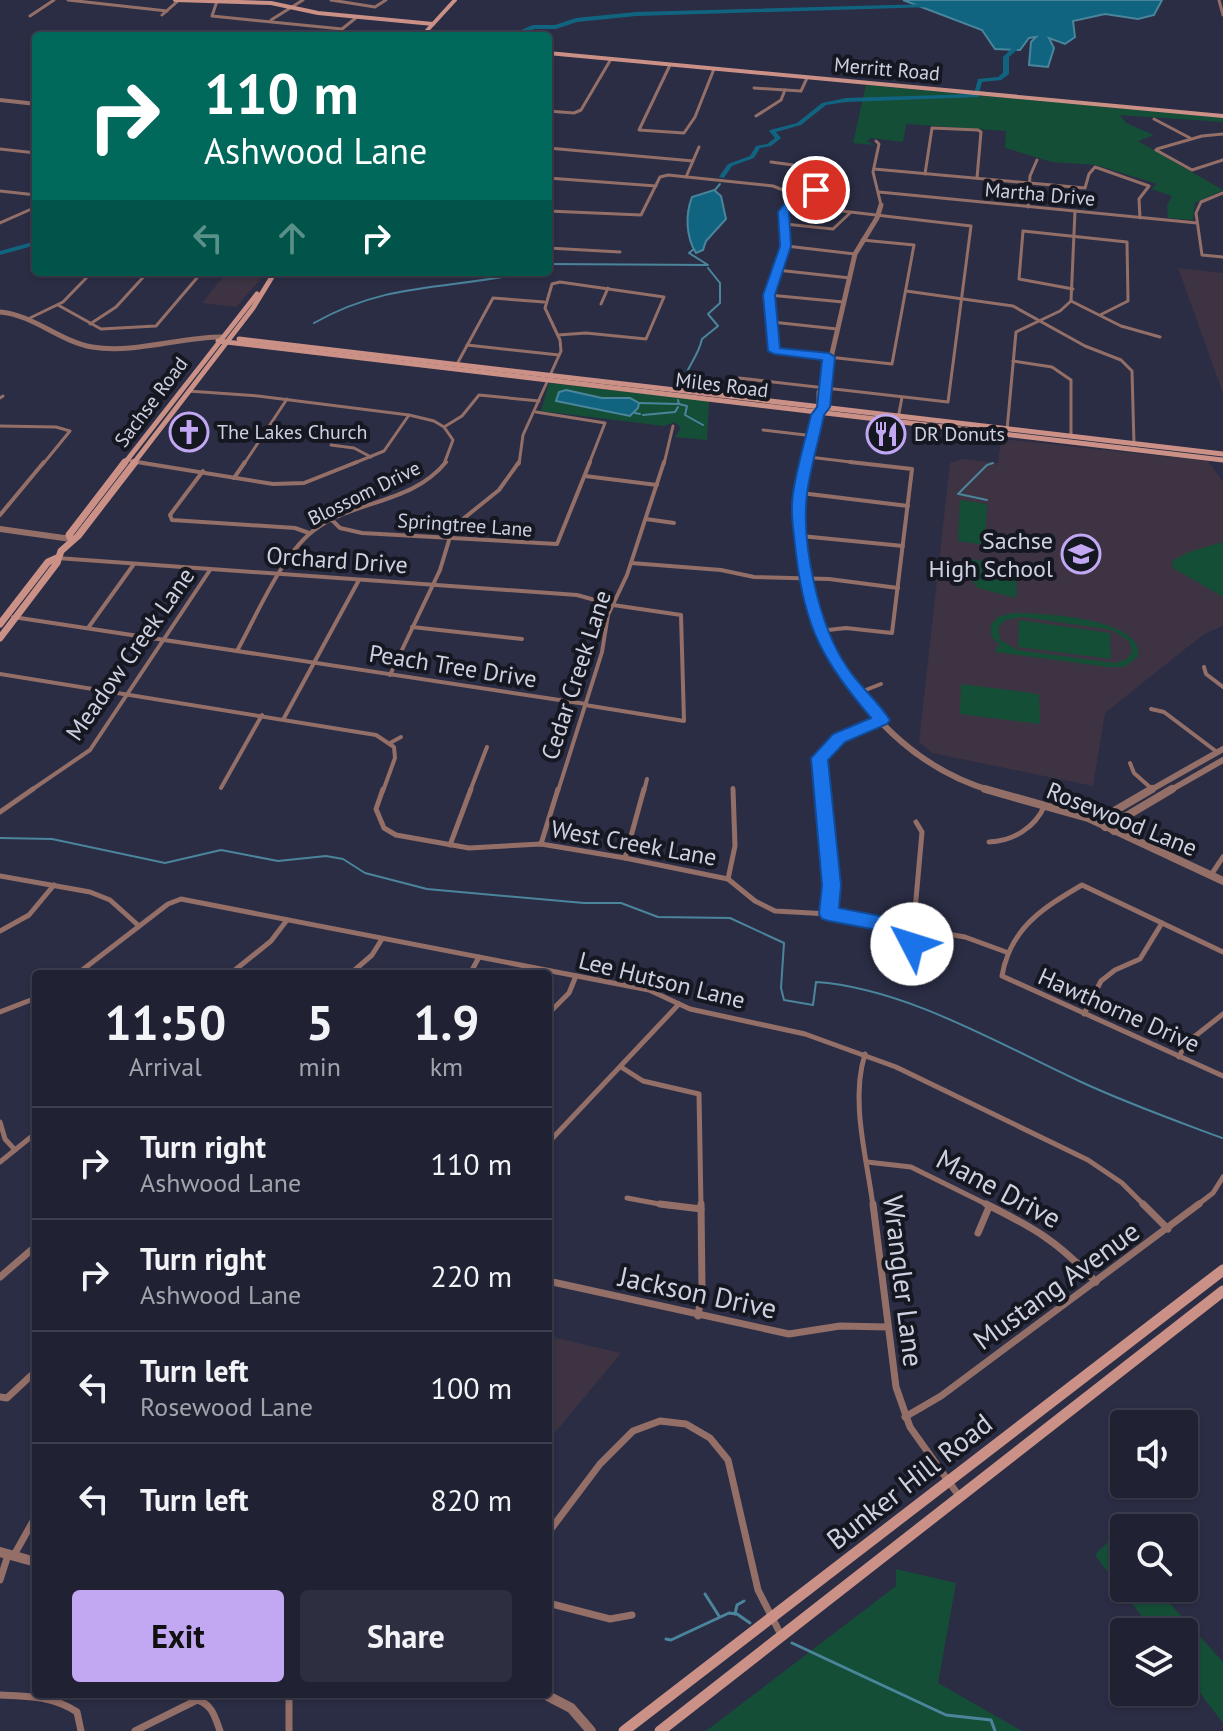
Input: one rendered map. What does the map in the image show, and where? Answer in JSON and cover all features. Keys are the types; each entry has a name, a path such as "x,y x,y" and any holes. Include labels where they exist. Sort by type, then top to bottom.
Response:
{"main road":[{"path":"177,0 296,4"},
{"path":"267,0 358,16 434,23"},
{"path":"426,32 455,0"},
{"name":"Merritt Road","path":"552,53 1223,116"},
{"name":"Sachse Road","path":"0,624 48,562 57,558 71,539 78,536 131,460 272,276"},
{"name":"Miles Road","path":"224,339 820,409 1007,436 1071,436 1223,457"},
{"name":"Miles Road","path":"389,359 457,364 548,378"},
{"name":"Miles Road","path":"898,419 1007,436 1134,446"},
{"name":"Sachse Road","path":"0,638 57,563 57,558"},
{"name":"Bunker Hill Road","path":"624,1731 1223,1270"},
{"name":"Bunker Hill Road","path":"660,1731 1223,1291"}],"street":[{"path":"30,16 54,0"},
{"path":"68,0 167,11"},
{"path":"104,5 108,0"},
{"path":"104,5 113,0"},
{"path":"162,15 177,0"},
{"path":"333,1 342,0"},
{"path":"333,1 378,6 386,0"},
{"path":"1219,0 1223,15"},
{"path":"217,1 212,16 343,29 367,6"},
{"path":"270,21 296,4"},
{"path":"552,111 574,113 581,110 611,59"},
{"path":"670,65 639,130 685,132 695,117 714,69"},
{"path":"754,88 803,90 807,78"},
{"path":"756,116 781,100 785,90"},
{"path":"0,100 32,104"},
{"path":"1154,119 1191,139"},
{"path":"925,174 934,128 980,130 977,179"},
{"path":"1223,134 1191,139 1156,150 1192,170 1223,160"},
{"name":"Rosewood Lane","path":"876,141 879,144 874,179 881,205 879,216 861,240 855,254 829,357 824,388 827,393 820,409 800,493 806,578 819,631 857,693 882,720 902,739 957,778 991,792 1045,805 1105,827 1223,881"},
{"path":"686,177 699,147"},
{"path":"552,148 693,161"},
{"path":"0,149 32,153"},
{"path":"1028,207 1029,183 1037,160"},
{"path":"771,162 822,169 816,190 788,205 783,212 786,246 769,295 774,351 892,364 914,245 861,240"},
{"path":"874,169 1085,188 1086,180 1095,167 1149,186 1139,199 1140,218"},
{"path":"552,211 641,215 664,175 773,186 833,210 971,226 948,402 739,378"},
{"path":"552,178 656,186"},
{"path":"0,191 32,195"},
{"name":"Martha Drive","path":"879,192 1197,223"},
{"path":"1223,193 1197,207 1202,255 1223,257"},
{"path":"1,222 32,209"},
{"path":"1007,436 1016,332 1060,311 1071,301 1075,211"},
{"path":"785,224 833,229 850,213"},
{"path":"1073,289 1019,279 1023,231 1127,242 1128,301 1100,315"},
{"path":"786,246 855,254"},
{"path":"552,248 620,252"},
{"path":"777,270 850,278"},
{"path":"30,318 58,305 88,276"},
{"path":"89,324 116,307 144,276"},
{"path":"58,305 89,324 116,330 156,326 199,276"},
{"path":"390,675 460,519 499,490 517,468 522,455 523,435 536,412 559,355 561,345 558,335 544,313 544,302 555,283 663,296 646,339 586,333 558,335"},
{"path":"601,304 608,288"},
{"path":"906,291 1013,306 1131,368 1134,446"},
{"path":"769,295 843,302"},
{"path":"457,364 493,298 544,302"},
{"path":"1071,301 1121,326 1160,337"},
{"path":"0,312 30,318 79,344 107,348 224,339"},
{"path":"772,322 837,329"},
{"path":"467,345 559,355"},
{"path":"1013,361 1046,365 1066,373 1071,380 1071,436"},
{"path":"185,390 409,415 427,418 444,427 462,416 479,395 539,401"},
{"path":"898,419 902,397"},
{"path":"234,478 287,399"},
{"path":"536,412 601,421 604,426 585,476 657,485"},
{"path":"131,460 292,485 372,458 392,444 409,415"},
{"path":"0,426 56,427 70,431 0,515"},
{"name":"Cedar Creek Lane","path":"541,844 613,605 646,519 673,426"},
{"name":"Blossom Drive","path":"237,651 310,533 332,520 404,493 447,464 453,440 444,427"},
{"path":"763,430 814,436"},
{"path":"331,445 354,448 372,458"},
{"path":"809,457 912,469 892,633 846,628 819,631"},
{"path":"203,471 170,515 172,520 295,528 310,533"},
{"name":"Springtree Lane","path":"332,520 340,528 362,533 553,545 560,541 585,476"},
{"path":"800,493 908,506"},
{"path":"646,519 674,523"},
{"path":"0,529 71,539"},
{"path":"801,536 903,546"},
{"name":"Orchard Drive","path":"57,558 577,595 613,605 681,615 684,721 585,704"},
{"path":"631,563 721,570 754,577 806,578 898,588"},
{"path":"88,628 134,564"},
{"name":"Meadow Creek Lane","path":"0,812 90,750 211,569"},
{"path":"284,718 359,580"},
{"name":"Peach Tree Drive","path":"6,616 585,704"},
{"path":"412,627 522,639"},
{"path":"1204,667 1206,674 1223,687"},
{"path":"0,674 369,733 390,743 401,737"},
{"path":"857,693 881,684"},
{"path":"1105,827 1116,810 1220,751 1164,712 1151,709"},
{"path":"221,788 262,715"},
{"path":"829,914 832,885 820,758 839,738 882,720"},
{"name":"West Creek Lane","path":"390,743 395,758 376,809 380,823 396,835 479,848 541,844 625,858 728,879 755,901 775,911 829,914 965,937 1006,952"},
{"path":"450,845 487,747"},
{"path":"1114,831 1123,818 1223,760"},
{"path":"1130,763 1134,773 1153,789"},
{"path":"625,858 647,779"},
{"path":"728,879 735,846 733,788"},
{"path":"989,842 999,843 1033,825 1041,817 1045,805"},
{"path":"907,949 912,944 914,929 922,832 916,822"},
{"path":"1211,875 1223,857"},
{"path":"0,876 90,892 110,900 139,926"},
{"path":"0,931 29,915 54,885"},
{"path":"1006,952 1016,931 1035,913 1082,885 1223,952"},
{"name":"Lee Hutson Lane","path":"82,970 168,904 181,899 545,970"},
{"path":"235,970 271,941 287,920"},
{"path":"1084,1014 1101,981 1115,970 1140,959 1162,923"},
{"path":"355,970 372,955 382,939"},
{"name":"Hawthorne Drive","path":"1006,952 1002,976 1223,1076"},
{"path":"472,970 479,957"},
{"name":"Lee Hutson Lane","path":"552,971 649,990 705,1013 776,1026 865,1054 1088,1160 1122,1183 1168,1229"},
{"path":"552,1010 569,993 576,976"},
{"path":"0,1012 32,1000"},
{"path":"552,1139 679,1004"},
{"path":"1179,1057 1185,1044 1223,1014"},
{"name":"Wrangler Lane","path":"865,1054 858,1087 896,1387 905,1417 959,1497"},
{"path":"621,1067 643,1081 699,1094 702,1289 698,1316"},
{"path":"0,1122 5,1139 15,1150"},
{"path":"0,1162 32,1136"},
{"name":"Mane Drive","path":"867,1162 911,1167 1054,1239 1096,1282"},
{"name":"Mustang Avenue","path":"905,1417 941,1396 1168,1229 1213,1193 1223,1177"},
{"path":"627,1198 684,1209 701,1209"},
{"path":"978,1233 989,1207"},
{"path":"0,1277 32,1249"},
{"name":"Jackson Drive","path":"552,1282 789,1334 840,1326 888,1327"},
{"path":"0,1397 7,1398 32,1375"},
{"path":"552,1528 635,1429 664,1420 695,1426 719,1445 728,1460 758,1590 782,1636"},
{"path":"0,1580 7,1554 32,1521"},
{"path":"7,1554 32,1561"},
{"path":"552,1604 610,1619 632,1615"},
{"path":"0,1695 32,1696"},
{"path":"53,1698 77,1712 81,1731"},
{"path":"289,1698 289,1731"},
{"path":"552,1698 571,1708 591,1731"},
{"path":"135,1731 197,1700 205,1702 213,1711 220,1731"}],"shaded area":[{"path":"1178,268 1223,273 1223,393"},
{"path":"224,276 263,276 236,307 202,303"},
{"name":"Sachse High School","path":"1001,439 1208,461 1223,482 1223,626 1204,634 1105,713 1093,786 932,753 919,742 950,463 963,459 998,463"},
{"path":"552,1337 621,1353 552,1436"}],"green space":[{"path":"866,85 1223,118 1223,122 1120,115 1126,123 1154,135 1138,141 1223,190 1195,203 1193,220 1168,218 1167,206 1172,196 1151,189 1157,184 1096,165 1052,162 1005,148 1006,131 906,124 903,142 871,138 867,141 874,145 853,143"},
{"path":"549,383 709,401 707,440 675,437 681,428 675,422 664,426 541,411"},
{"path":"960,500 987,504 985,545 958,541"},
{"path":"1223,542 1223,597 1173,568 1172,561 1189,552"},
{"path":"964,558 1017,567 1016,598 978,588 964,571"},
{"path":"1013,613 1045,614 1089,620 1126,634 1136,644 1138,657 1124,667 1108,667 996,652 996,647 1001,647 991,636 991,625 998,617","holes":["1023,617 1112,630 1129,641 1132,651 1127,659 1115,663 1018,650 1000,640 998,628 1005,620"]},
{"path":"1019,620 1110,633 1111,659 1018,647"},
{"path":"961,684 1039,694 1040,724 960,714"},
{"path":"1110,1540 1110,1575 1095,1555"},
{"path":"896,1569 956,1583 938,1683 1022,1731 706,1731 896,1586"},
{"path":"1131,1602 1169,1602 1183,1618 1143,1618"},
{"path":"1198,1634 1223,1662 1223,1723 1198,1690"}],"water":[{"path":"903,0 1162,0 1154,15 1138,19 1105,14 1073,21 1075,37 1065,44 1049,38 1054,48 1048,67 1029,65 1031,42 1036,37 1029,38 1020,50 995,49 982,30"},
{"path":"714,190 721,196 726,219 706,241 703,250 696,253 688,233 692,197"},
{"path":"566,390 602,398 630,398 639,403 638,408 630,416 556,401 559,392"}],"waterway":[{"path":"520,32 533,27 556,27 576,20 636,14 930,6"},
{"path":"722,177 730,165 752,157 758,147 769,145 778,138 772,131 799,124 824,104 846,100 976,96 980,80 999,79 1006,74 1006,57 1014,50 1017,38"},
{"path":"715,190 720,184"},
{"path":"0,253 32,244"},
{"path":"552,264 708,265 689,253 694,249"},
{"path":"682,387 702,339 718,326 708,314 720,303 720,283 708,268"},
{"path":"314,323 341,309 393,293 509,276"},
{"path":"678,400 679,404"},
{"path":"639,403 679,404"},
{"path":"679,404 687,406 685,415 703,425"},
{"path":"643,415 675,412 678,407"},
{"path":"635,413 640,414"},
{"path":"958,494 987,465 993,463"},
{"path":"959,494 987,500"},
{"path":"0,838 52,839 165,863 221,850 278,861 326,856 343,859 365,873 427,889 584,903 621,903 658,917 730,918 784,943 781,988 784,1000 813,1005 816,982 850,986 883,995 951,1020 1114,1097 1222,1138"},
{"path":"705,1594 719,1616"},
{"path":"735,1614 737,1605 744,1601"},
{"path":"666,1639 671,1640 729,1613 735,1614"},
{"path":"735,1614 750,1623"},
{"path":"792,1643 946,1715 991,1720 995,1731"}],"place":[{"name":"The Lakes Church","path":"189,432"},
{"name":"DR Donuts","path":"886,434"},
{"name":"Sachse High School","path":"1081,554"}],"route":[{"path":"816,190 788,205 783,212 786,246 769,295 774,351 829,357 824,388 827,393 824,407 818,415 800,493 799,514 809,599 819,631 840,671 882,720 839,738 820,758 818,769 832,885 829,914 914,929 912,944"}]}
